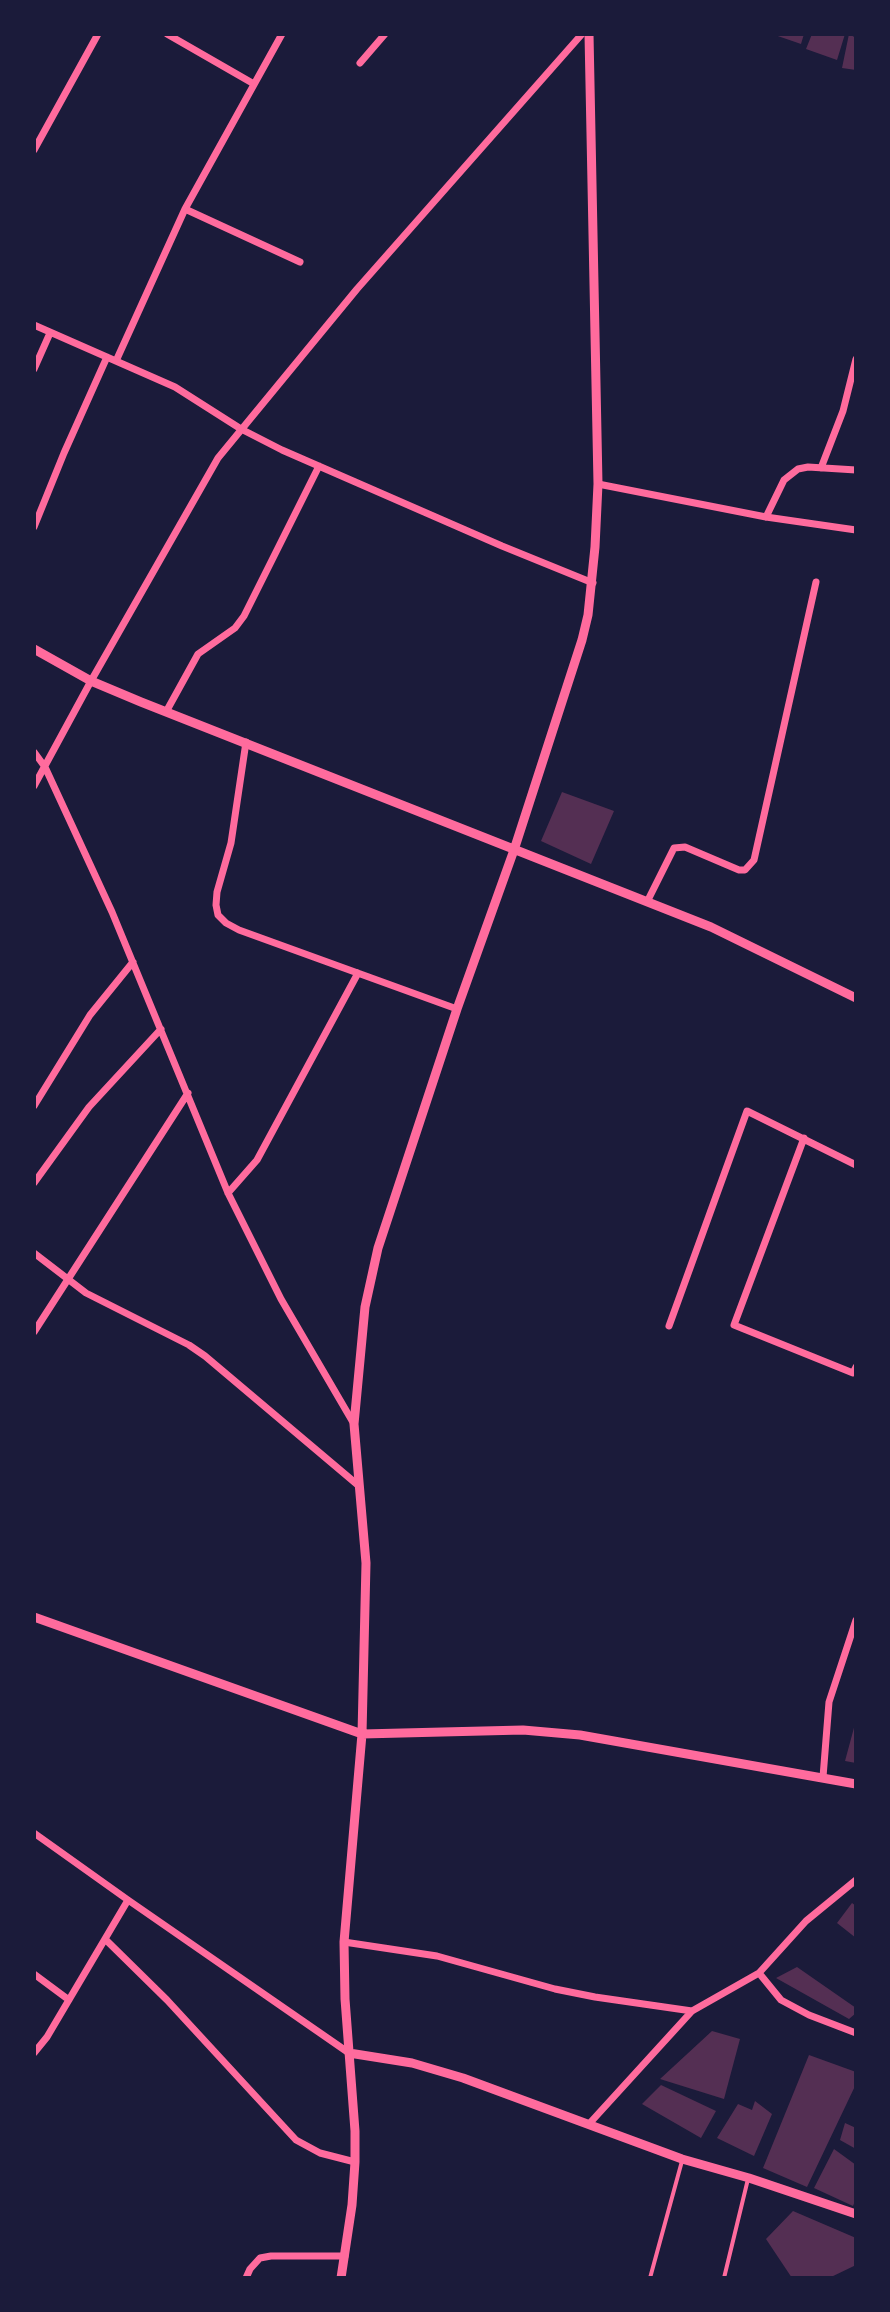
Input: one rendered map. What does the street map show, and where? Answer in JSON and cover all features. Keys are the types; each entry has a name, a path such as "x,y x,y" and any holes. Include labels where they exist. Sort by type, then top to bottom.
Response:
{"street":[{"path":"34,150 98,34"},
{"path":"167,34 254,84"},
{"path":"116,361 185,209 282,34"},
{"path":"360,63 385,34"},
{"path":"34,786 210,470 357,289 582,34"},
{"path":"341,2278 355,2162 344,1942 362,1734 366,1563 354,1424 365,1307 371,1275 457,1009 514,850 582,640 593,583 598,484 589,34"},
{"path":"185,209 300,262"},
{"path":"34,325 190,395 241,429 282,450 593,583"},
{"path":"34,369 50,333"},
{"path":"34,527 107,357"},
{"path":"821,468 843,411 856,359"},
{"path":"166,712 198,654 223,638 244,616 319,466"},
{"path":"766,517 784,480 798,469 856,470"},
{"path":"598,484 766,517 856,530"},
{"path":"647,902 674,848 685,847 739,870 745,870 754,860 816,582"},
{"path":"34,649 91,681 141,702 711,927 856,998"},
{"path":"246,742 228,858 217,892 218,915 239,930 457,1009"},
{"path":"34,752 45,767 133,962 228,1193 281,1299 354,1424"},
{"path":"34,1106 90,1015 133,962"},
{"path":"228,1193 257,1160 358,973"},
{"path":"34,1183 89,1107 161,1029"},
{"path":"34,1332 188,1093"},
{"path":"669,1326 747,1111 856,1165"},
{"path":"804,1138 734,1325 853,1373 856,1367"},
{"path":"34,1253 68,1280 112,1308 189,1345 359,1486"},
{"path":"34,1617 362,1734 523,1730 566,1734 856,1784"},
{"path":"823,1777 829,1702 856,1620"},
{"path":"34,1833 349,2053 412,2063 463,2078 682,2159 856,2214"},
{"path":"589,2124 692,2011 759,1973 806,1921 856,1880"},
{"path":"34,2053 47,2037 128,1900"},
{"path":"105,1939 167,2000 296,2140 320,2153 355,2162"},
{"path":"344,1942 437,1956 568,1992 692,2011"},
{"path":"759,1973 781,2000 809,2015 856,2033"},
{"path":"34,1974 69,2000"},
{"path":"246,2278 260,2258 345,2256"}],"lane":[{"path":"650,2278 682,2159"},
{"path":"724,2278 749,2178"}],"building":[{"path":"772,34 804,34 801,44"},
{"path":"812,34 845,34 837,60 806,49"},
{"path":"849,34 856,38 856,70 842,68"},
{"path":"562,792 614,811 591,864 541,841"},
{"path":"856,1724 856,1763 845,1761"},
{"path":"852,1903 856,1906 856,1938 837,1923"},
{"path":"797,1967 856,2008 856,2013 849,2019 776,1978"},
{"path":"712,2031 740,2039 724,2099 660,2079"},
{"path":"809,2055 856,2072 856,2084 807,2187 763,2168"},
{"path":"661,2085 716,2111 701,2138 642,2104"},
{"path":"755,2101 772,2114 754,2156 717,2138 738,2104 752,2110"},
{"path":"845,2123 856,2128 856,2149 840,2140"},
{"path":"834,2149 856,2165 856,2199 853,2206 814,2188"},
{"path":"793,2211 856,2238 856,2265 829,2278 792,2278 766,2239"}]}
